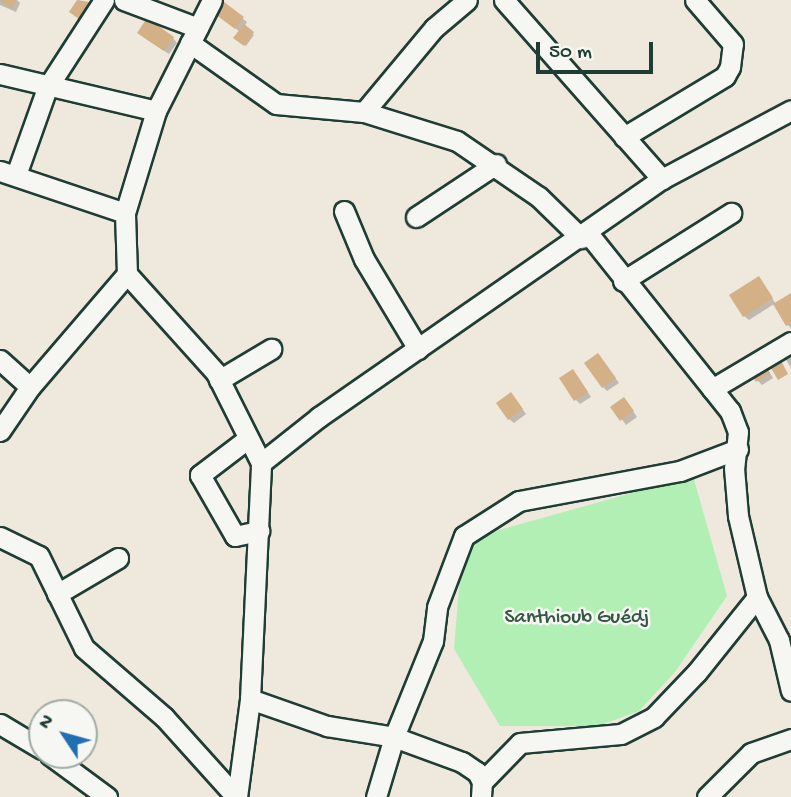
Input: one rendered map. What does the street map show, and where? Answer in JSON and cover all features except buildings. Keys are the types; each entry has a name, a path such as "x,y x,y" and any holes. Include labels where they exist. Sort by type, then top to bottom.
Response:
{"street":[{"path":"104,0 47,88 8,173 125,213"},
{"path":"124,0 194,36 276,104 364,112 457,141 496,164 584,235 730,411 738,432 734,468 738,516 758,597 779,640 791,691"},
{"path":"212,0 156,111 125,213 127,274 219,380 246,440 261,463 250,699 236,797"},
{"path":"364,112 434,28 467,0"},
{"path":"504,0 662,179"},
{"path":"624,137 725,76 730,67 733,44 695,0"},
{"path":"0,74 47,88 156,111"},
{"path":"261,463 418,349 662,179 791,110"},
{"path":"416,217 496,164"},
{"path":"344,211 365,259 418,349"},
{"path":"623,281 731,213"},
{"path":"0,432 30,387 127,274"},
{"path":"712,389 791,342"},
{"path":"219,380 271,349"},
{"path":"0,360 30,387"},
{"path":"246,440 200,475 235,536 259,531"},
{"path":"376,797 394,737 433,641 437,607 464,536 519,500 680,471 738,449"},
{"path":"0,537 39,556 84,648 164,717 236,797"},
{"path":"57,594 118,558"},
{"path":"482,790 520,743 621,734 654,717 697,672 758,597"},
{"path":"250,699 327,726 394,737 462,762 477,772 482,790"},
{"path":"0,724 28,741"},
{"path":"707,797 751,753 791,739"},
{"path":"69,769 107,797"}],"green space":[{"name":"Santhioub Guédj","path":"693,476 727,596 675,672 639,711 598,726 500,726 454,649 463,540"}]}
